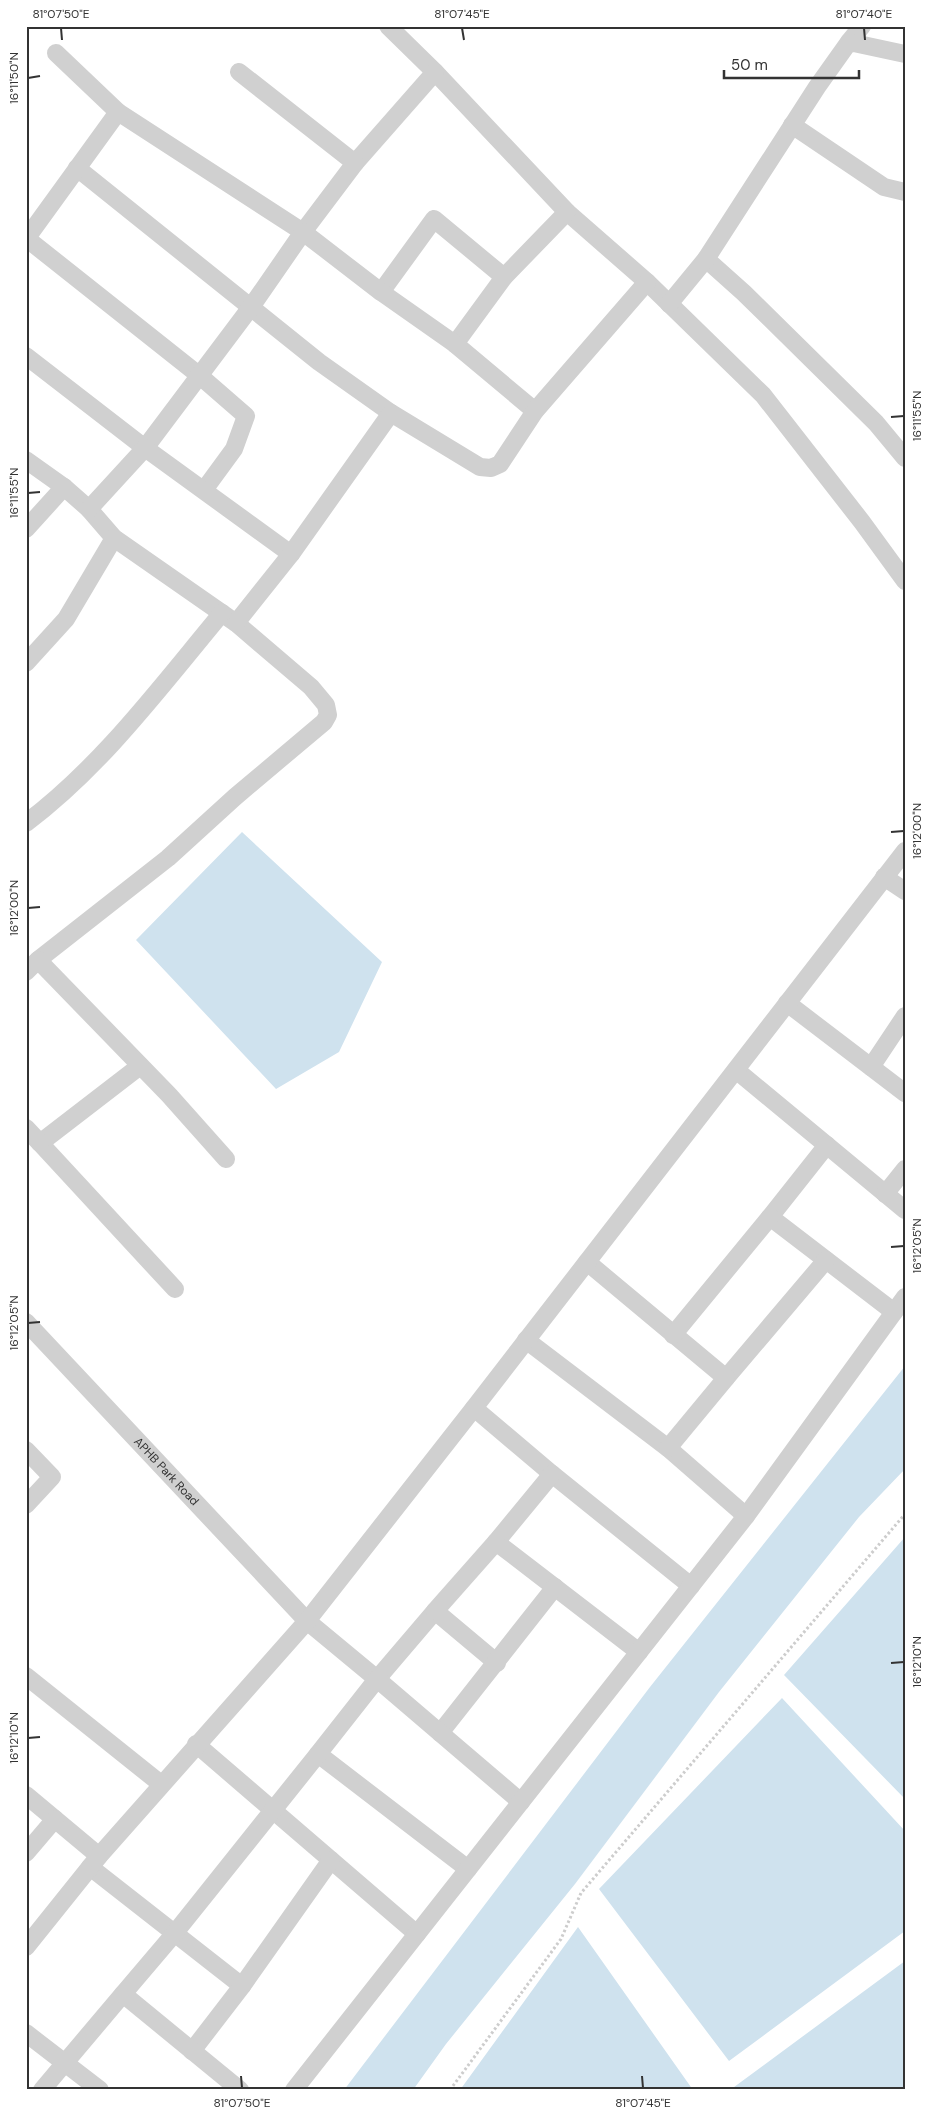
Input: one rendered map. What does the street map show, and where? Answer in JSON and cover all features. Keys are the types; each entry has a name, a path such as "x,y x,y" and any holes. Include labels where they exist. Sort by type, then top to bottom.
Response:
{"street":[{"path":"388,26 435,72 567,212 647,282 763,394 905,581"},
{"path":"669,304 706,259 792,125 862,26"},
{"path":"849,42 905,54"},
{"path":"56,53 118,112 303,232 381,292 455,344 535,411"},
{"path":"239,72 355,163"},
{"path":"90,509 145,448 251,307 303,232 355,163 435,72"},
{"path":"118,112 26,238 200,376 246,416 234,449 204,490"},
{"path":"792,125 884,187 905,192"},
{"path":"78,168 319,362 391,413 480,467 491,468 500,464 535,411 647,282"},
{"path":"455,344 504,277 567,212"},
{"path":"381,292 434,219 504,277"},
{"path":"706,259 876,423 905,458"},
{"path":"26,356 145,448 291,554"},
{"path":"26,823 83,774 291,554 391,413"},
{"path":"26,460 64,487 90,509 114,538 229,618 311,687 326,705 328,715 324,722 235,797 168,858 32,966 140,1066 226,1159"},
{"path":"26,529 64,487"},
{"path":"26,662 66,619 114,538"},
{"path":"26,1947 95,1861 161,1784 307,1621 905,851"},
{"path":"884,878 905,891"},
{"path":"787,1003 905,1093"},
{"path":"871,1067 905,1016"},
{"path":"40,1143 140,1066"},
{"path":"736,1070 905,1210"},
{"path":"26,1128 175,1289"},
{"path":"674,1335 827,1145"},
{"path":"885,1194 905,1169"},
{"path":"770,1217 894,1312"},
{"path":"668,1448 826,1260"},
{"path":"587,1262 726,1378"},
{"path":"294,2090 746,1516 905,1297"},
{"name":"APHB Park Road","path":"26,1322 307,1621 521,1802"},
{"path":"526,1340 668,1448 746,1516"},
{"path":"474,1408 552,1474 691,1586"},
{"path":"26,1450 52,1477 26,1505"},
{"path":"42,2090 174,1934 377,1679 496,1542 552,1474"},
{"path":"496,1542 639,1652"},
{"path":"440,1733 555,1588"},
{"path":"435,1611 496,1663"},
{"path":"26,1676 161,1784"},
{"path":"196,1744 417,1934"},
{"path":"318,1754 468,1869"},
{"path":"26,1795 55,1819 95,1861 174,1934 242,1986"},
{"path":"26,1853 55,1819"},
{"path":"192,2051 242,1986 331,1860"},
{"path":"123,1994 240,2090"},
{"path":"26,2033 100,2090"}],"path":[{"path":"450,2090 561,1939 581,1893 905,1514"}],"water":[{"path":"242,832 382,962 339,1052 276,1089 136,940"},
{"path":"905,1366 905,1469 859,1517 719,1692 575,1884 446,2044 413,2090 344,2090 650,1687"},
{"path":"905,1537 905,1799 784,1675"},
{"path":"782,1698 905,1831 905,1931 729,2061 599,1889"},
{"path":"578,1927 693,2090 460,2090"},
{"path":"905,1961 905,2090 730,2090"}]}
